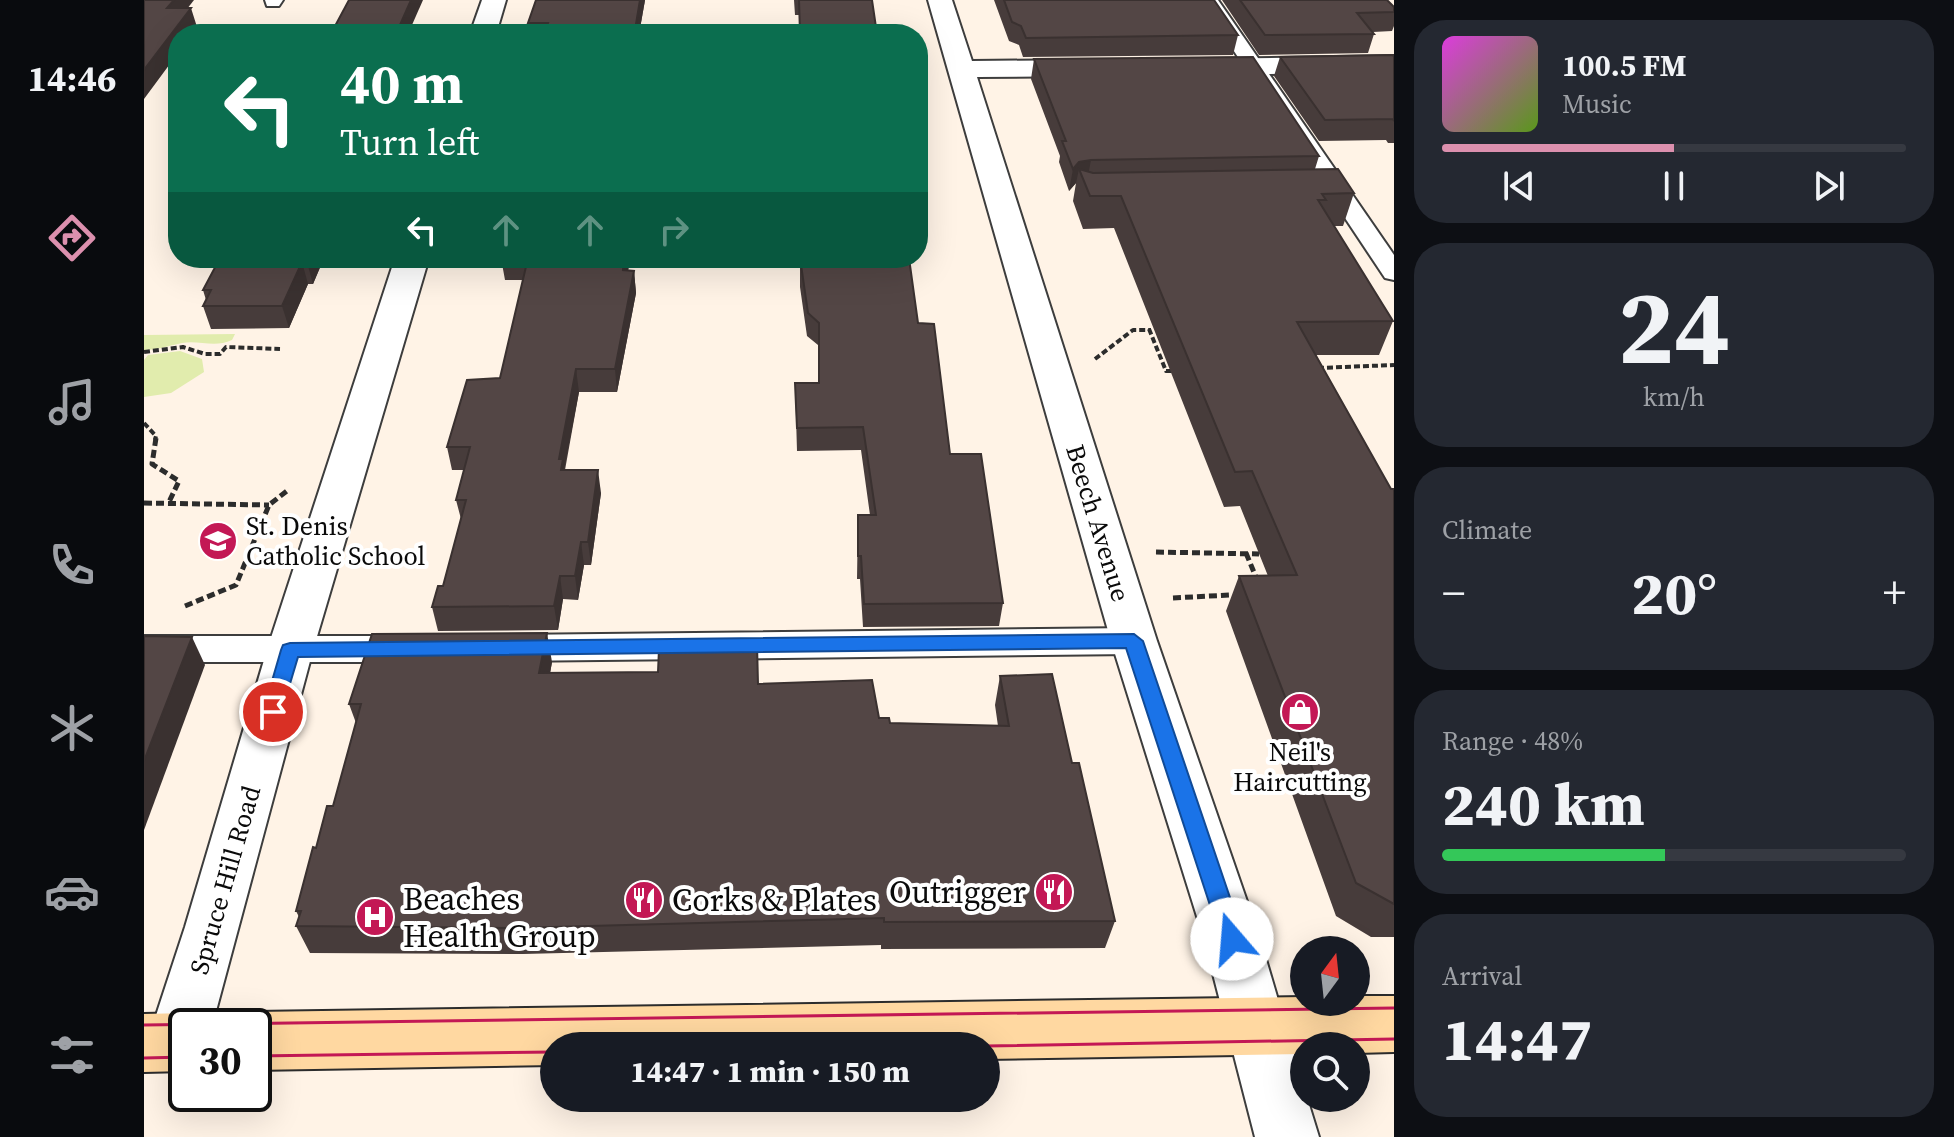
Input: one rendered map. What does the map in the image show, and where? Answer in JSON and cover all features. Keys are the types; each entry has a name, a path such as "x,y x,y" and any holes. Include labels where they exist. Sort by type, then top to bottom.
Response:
{"main road":[{"path":"272,1041 1394,1024"}],"street":[{"path":"486,24 494,0"},
{"name":"Beech Avenue","path":"940,0 1134,641 1232,939 1287,1137"},
{"path":"1175,68 1394,64"},
{"path":"962,69 1113,68"},
{"path":"1307,190 1338,189"},
{"name":"Spruce Hill Road","path":"182,1008 213,927 290,650 409,268"}],"lane":[{"path":"1209,0 1394,273"},
{"path":"144,649 1134,641"}],"path":[{"path":"1089,364 1133,330 1152,330 1166,371 1182,371"},
{"path":"144,352 179,346 196,347 205,354 220,354 226,347 280,349"},
{"path":"1308,368 1394,365"},
{"path":"144,423 156,436 152,464 179,481 169,502"},
{"path":"170,606 183,606 236,585 269,505 288,490"},
{"path":"144,503 269,505"},
{"path":"1173,552 1259,554"},
{"path":"1246,553 1262,592"},
{"path":"1174,598 1230,595 1244,600"}],"green space":[{"path":"235,334 232,340 219,343 188,342 144,350 144,335"},
{"path":"180,351 202,359 204,372 171,393 144,397 144,360 148,355"}],"building":[{"path":"144,0 174,0 167,8 191,8 179,24 168,24 168,38 144,70"},
{"path":"349,0 411,0 400,24 336,24"},
{"path":"536,0 640,0 636,24 528,23"},
{"path":"799,0 872,0 876,24 800,24"},
{"path":"1004,0 1214,0 1238,35 1026,38 1021,26 1012,22"},
{"path":"1240,0 1387,0 1394,7 1394,12 1357,13 1374,34 1265,35"},
{"path":"1393,55 1394,121 1325,120 1280,57"},
{"path":"1253,57 1319,156 1091,160 1079,162 1073,169 1062,141 1066,141 1034,59"},
{"path":"1079,169 1093,173 1338,169 1354,193 1322,194 1326,200 1318,200 1393,321 1297,322 1391,489 1394,489 1394,904 1356,883 1239,576 1297,575 1252,471 1235,472 1121,196 1090,196"},
{"path":"215,268 299,268 282,306 203,306 211,290 203,290"},
{"path":"526,268 623,268 634,271 615,369 576,369 559,459 563,459 561,470 598,470 588,542 581,542 575,576 560,576 554,606 432,607 438,586 443,586 466,500 456,500 470,447 447,447 467,380 500,378"},
{"path":"801,268 910,268 918,323 934,324 950,454 981,454 1003,603 864,604 861,556 858,556 858,515 876,515 863,427 797,428 795,383 819,383 819,323 808,313"},
{"path":"547,633 539,673 658,672 659,649 720,649 725,645 757,644 758,684 872,680 879,718 889,718 890,723 1009,726 1000,676 1052,674 1072,763 1079,763 1115,921 884,922 884,918 516,928 296,926 301,911 296,911 313,847 316,848 327,806 333,806 361,704 349,704 372,634"},
{"path":"144,636 192,637 144,761"}],"tram line":[{"path":"144,1025 1394,1008"},
{"path":"1000,1046 1394,1039"},
{"path":"272,1056 540,1052"},
{"path":"144,1058 168,1057"}],"place":[{"name":"St. Denis Catholic School","path":"218,541"},
{"name":"Neil's Haircutting","path":"1300,712"},
{"name":"Outrigger","path":"1054,892"},
{"name":"Corks & Plates","path":"644,900"},
{"name":"Beaches Health Group","path":"375,917"}],"route":[{"path":"273,712 290,650 1134,641 1232,939"}]}
